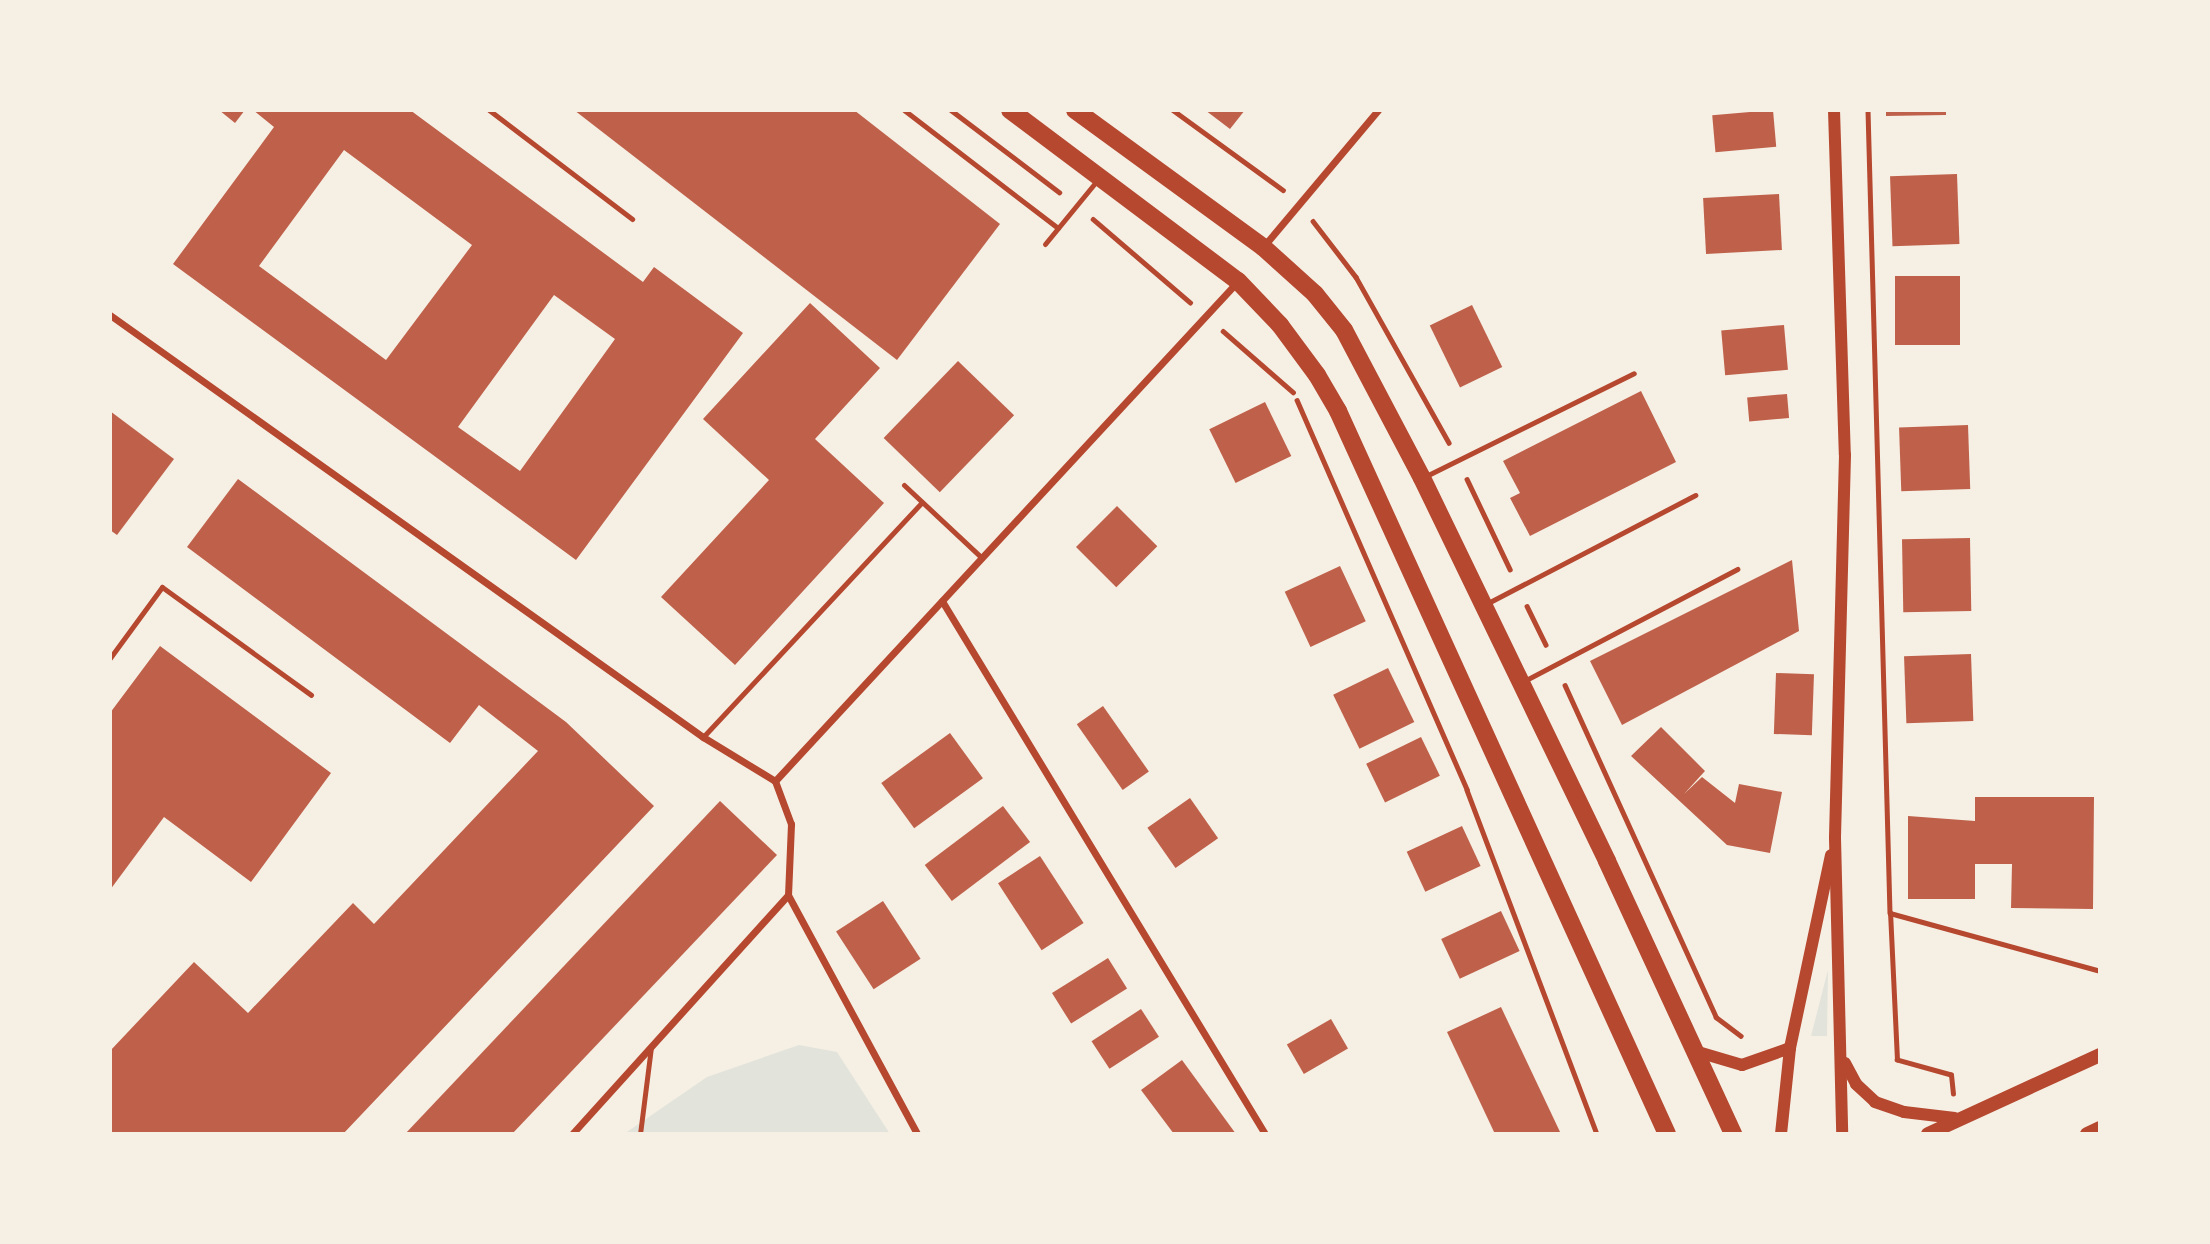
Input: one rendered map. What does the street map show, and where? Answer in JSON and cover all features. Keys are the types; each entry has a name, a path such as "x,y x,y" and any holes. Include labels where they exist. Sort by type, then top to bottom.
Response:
{"main road":[{"path":"1010,110 1238,281 1293,341 1338,411 1667,1134"},
{"path":"1075,110 1263,247 1315,294 1344,330 1422,478 1698,1052 1733,1134"},
{"path":"1928,1134 1955,1118 2100,1055"},
{"path":"2087,1134 2100,1128"}],"street":[{"path":"1263,247 1378,110"},
{"path":"1834,110 1845,455 1835,838 1844,1061 1842,1134"},
{"path":"775,782 1238,281"},
{"path":"110,315 703,737 775,782 791,824 788,895 917,1134"},
{"path":"942,601 1265,1134"},
{"path":"1782,1134 1790,1048 1835,838"},
{"path":"572,1134 788,895"},
{"path":"1698,1052 1742,1065 1790,1048"},
{"path":"1844,1061 1856,1084 1875,1102 1904,1112 1955,1118"}],"lane":[{"path":"489,110 632,219"},
{"path":"904,110 1058,228"},
{"path":"1045,244 1101,176"},
{"path":"1422,478 1633,373"},
{"path":"904,485 982,558"},
{"path":"1483,605 1695,495"},
{"path":"703,737 922,502"},
{"path":"1521,683 1737,569"},
{"path":"110,658 162,587 311,695"},
{"path":"640,1134 652,1045"}],"path":[{"path":"951,110 1077,205 1294,393 1467,790 1597,1134"},
{"path":"1868,110 1890,913 1897,1060 1951,1075 1955,1118"},
{"path":"1890,913 2100,971"},
{"path":"1716,1017 1754,1041"}],"shaded area":[{"path":"1828,970 1827,1036 1811,1036"},
{"path":"799,1045 837,1052 890,1134 624,1134 707,1077"}],"building":[{"path":"219,110 245,110 235,123"},
{"path":"253,110 410,110 643,282 654,267 743,333 576,560 173,264 274,127","holes":["344,150 472,245 386,360 259,266","554,295 615,339 520,471 458,427"]},
{"path":"574,110 854,110 1000,224 897,360"},
{"path":"1205,110 1245,110 1230,129"},
{"path":"1773,110 1776,147 1715,152 1712,115"},
{"path":"1886,110 1946,110 1946,115 1886,116"},
{"path":"1957,174 1959,244 1892,246 1890,176"},
{"path":"1779,194 1782,250 1706,254 1703,198"},
{"path":"1895,276 1960,276 1960,345 1895,345"},
{"path":"810,303 880,368 815,439 884,503 735,665 661,597 769,480 703,419"},
{"path":"1472,305 1502,367 1460,388 1430,326"},
{"path":"1784,325 1788,370 1725,375 1721,330"},
{"path":"958,361 1014,415 940,492 884,438"},
{"path":"1641,391 1676,462 1530,536 1510,498 1520,493 1503,461"},
{"path":"1787,394 1789,418 1749,421 1747,397"},
{"path":"1265,402 1291,456 1236,483 1209,429"},
{"path":"110,411 174,459 117,535 110,530"},
{"path":"1968,425 1970,489 1901,491 1899,427"},
{"path":"238,479 566,722 654,806 343,1134 110,1134 110,1051 194,962 248,1013 353,903 374,924 538,751 479,705 450,743 187,547"},
{"path":"1117,506 1157,546 1116,587 1076,547"},
{"path":"1970,538 1971,611 1903,612 1902,539"},
{"path":"1792,560 1799,631 1622,725 1590,661"},
{"path":"1340,566 1366,621 1310,647 1285,592"},
{"path":"160,646 331,773 251,882 164,817 110,890 110,713"},
{"path":"1971,654 1973,721 1906,723 1904,656"},
{"path":"1388,668 1414,722 1359,749 1333,695"},
{"path":"1776,673 1814,674 1812,735 1774,734"},
{"path":"1103,706 1149,772 1123,790 1077,724"},
{"path":"1661,727 1705,771 1684,794 1702,777 1735,803 1739,784 1782,792 1770,853 1727,845 1631,756"},
{"path":"950,733 983,778 914,828 881,783"},
{"path":"1421,737 1440,776 1385,802 1366,764"},
{"path":"1975,797 2094,797 2093,909 2011,908 2012,864 1975,864 1975,899 1908,899 1908,816 1975,821"},
{"path":"1190,798 1218,838 1176,868 1147,828"},
{"path":"720,801 777,855 512,1134 405,1134"},
{"path":"1003,806 1030,842 952,901 925,865"},
{"path":"1462,826 1481,866 1425,892 1407,852"},
{"path":"1040,856 1084,923 1042,950 998,883"},
{"path":"883,901 921,959 874,989 836,931"},
{"path":"1501,911 1520,951 1460,979 1441,939"},
{"path":"1108,958 1127,989 1071,1024 1052,993"},
{"path":"1501,1007 1561,1134 1495,1134 1447,1032"},
{"path":"1141,1009 1159,1037 1109,1069 1092,1041"},
{"path":"1331,1019 1348,1048 1304,1074 1287,1044"},
{"path":"1182,1060 1236,1134 1174,1134 1141,1090"}]}
